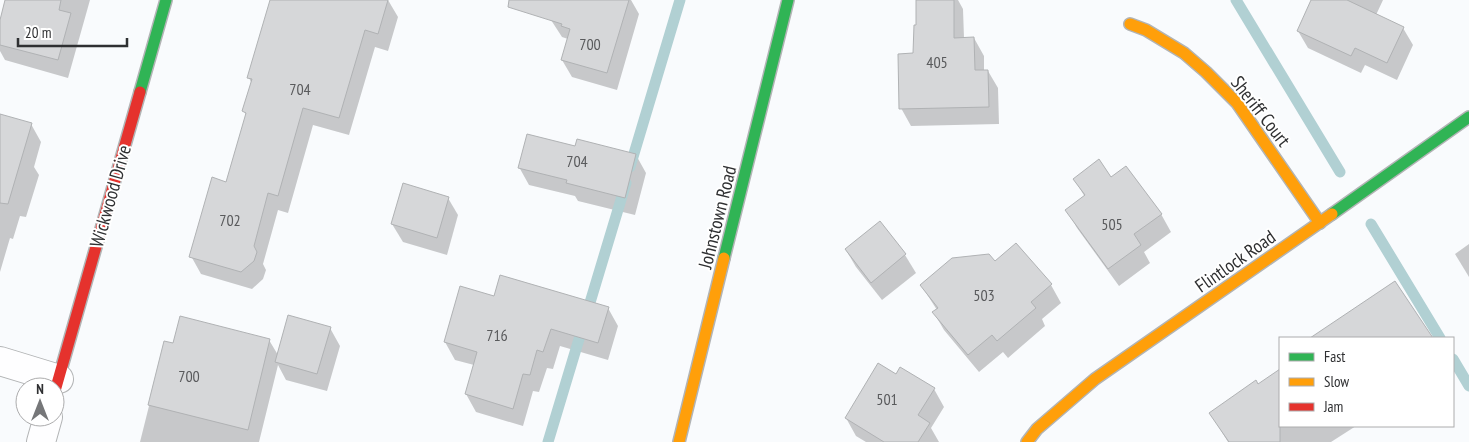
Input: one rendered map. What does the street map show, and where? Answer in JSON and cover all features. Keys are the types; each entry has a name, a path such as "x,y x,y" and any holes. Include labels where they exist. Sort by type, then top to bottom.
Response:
{"street":[{"name":"Wickwood Drive","path":"59,377 166,0"},
{"name":"Johnstown Road","path":"679,442 788,0"},
{"name":"Sheriff Court","path":"1130,24 1146,30 1184,53 1237,103 1320,223"},
{"name":"Flintlock Road","path":"1027,442 1037,429 1095,379 1469,117"},
{"path":"0,361 38,377"},
{"path":"40,442 45,427"}],"building":[{"path":"5,0 61,0 59,10 71,13 58,60 0,45 0,20"},
{"path":"270,0 388,0 378,34 365,30 339,118 303,108 278,196 268,193 254,246 257,252 254,261 241,272 189,257 212,177 226,182 246,113 242,111 252,79 247,78"},
{"path":"509,0 629,0 607,73 561,60 570,29 561,26 562,24 508,7"},
{"path":"916,0 954,0 954,38 974,37 975,70 988,70 989,107 899,109 898,54 913,53"},
{"path":"1311,0 1347,0 1404,27 1387,63 1355,48 1351,56 1297,31"},
{"path":"0,114 32,123 8,204 0,203"},
{"path":"527,134 575,146 577,139 636,154 625,198 566,183 567,180 518,168"},
{"path":"1099,159 1111,177 1126,166 1162,214 1134,234 1141,245 1108,269 1065,210 1085,195 1073,179"},
{"path":"403,183 449,197 437,238 391,224"},
{"path":"880,221 906,254 871,283 845,249"},
{"path":"1016,243 1052,284 1031,302 1036,308 997,341 992,335 968,355 932,312 938,308 920,285 952,258 989,254 995,261"},
{"path":"500,275 609,307 598,343 551,329 543,352 537,350 530,375 523,374 513,409 465,394 477,352 444,342 460,286 494,296"},
{"path":"1395,281 1432,337 1311,337"},
{"path":"288,315 331,327 317,374 275,362"},
{"path":"180,316 270,339 248,430 148,405 164,341 173,343"},
{"path":"878,363 896,374 900,367 935,388 918,415 930,423 918,442 884,442 845,418"},
{"path":"1279,370 1280,442 1229,442 1209,413 1256,380 1258,384"}],"waterway":[{"path":"630,167 680,0"},
{"path":"1236,0 1340,172"},
{"path":"548,442 626,183"},
{"path":"1371,224 1439,337"},
{"path":"1454,361 1469,386"}],"traffic: fast":[{"path":"140,92 166,0"},
{"path":"724,258 788,0"},
{"path":"1332,214 1469,117"}],"traffic: slow":[{"path":"1130,24 1146,30 1184,53 1237,103 1320,223"},
{"path":"1027,442 1037,429 1095,379 1332,214"},
{"path":"679,442 724,258"}],"traffic: jam":[{"path":"59,377 140,92"}]}
